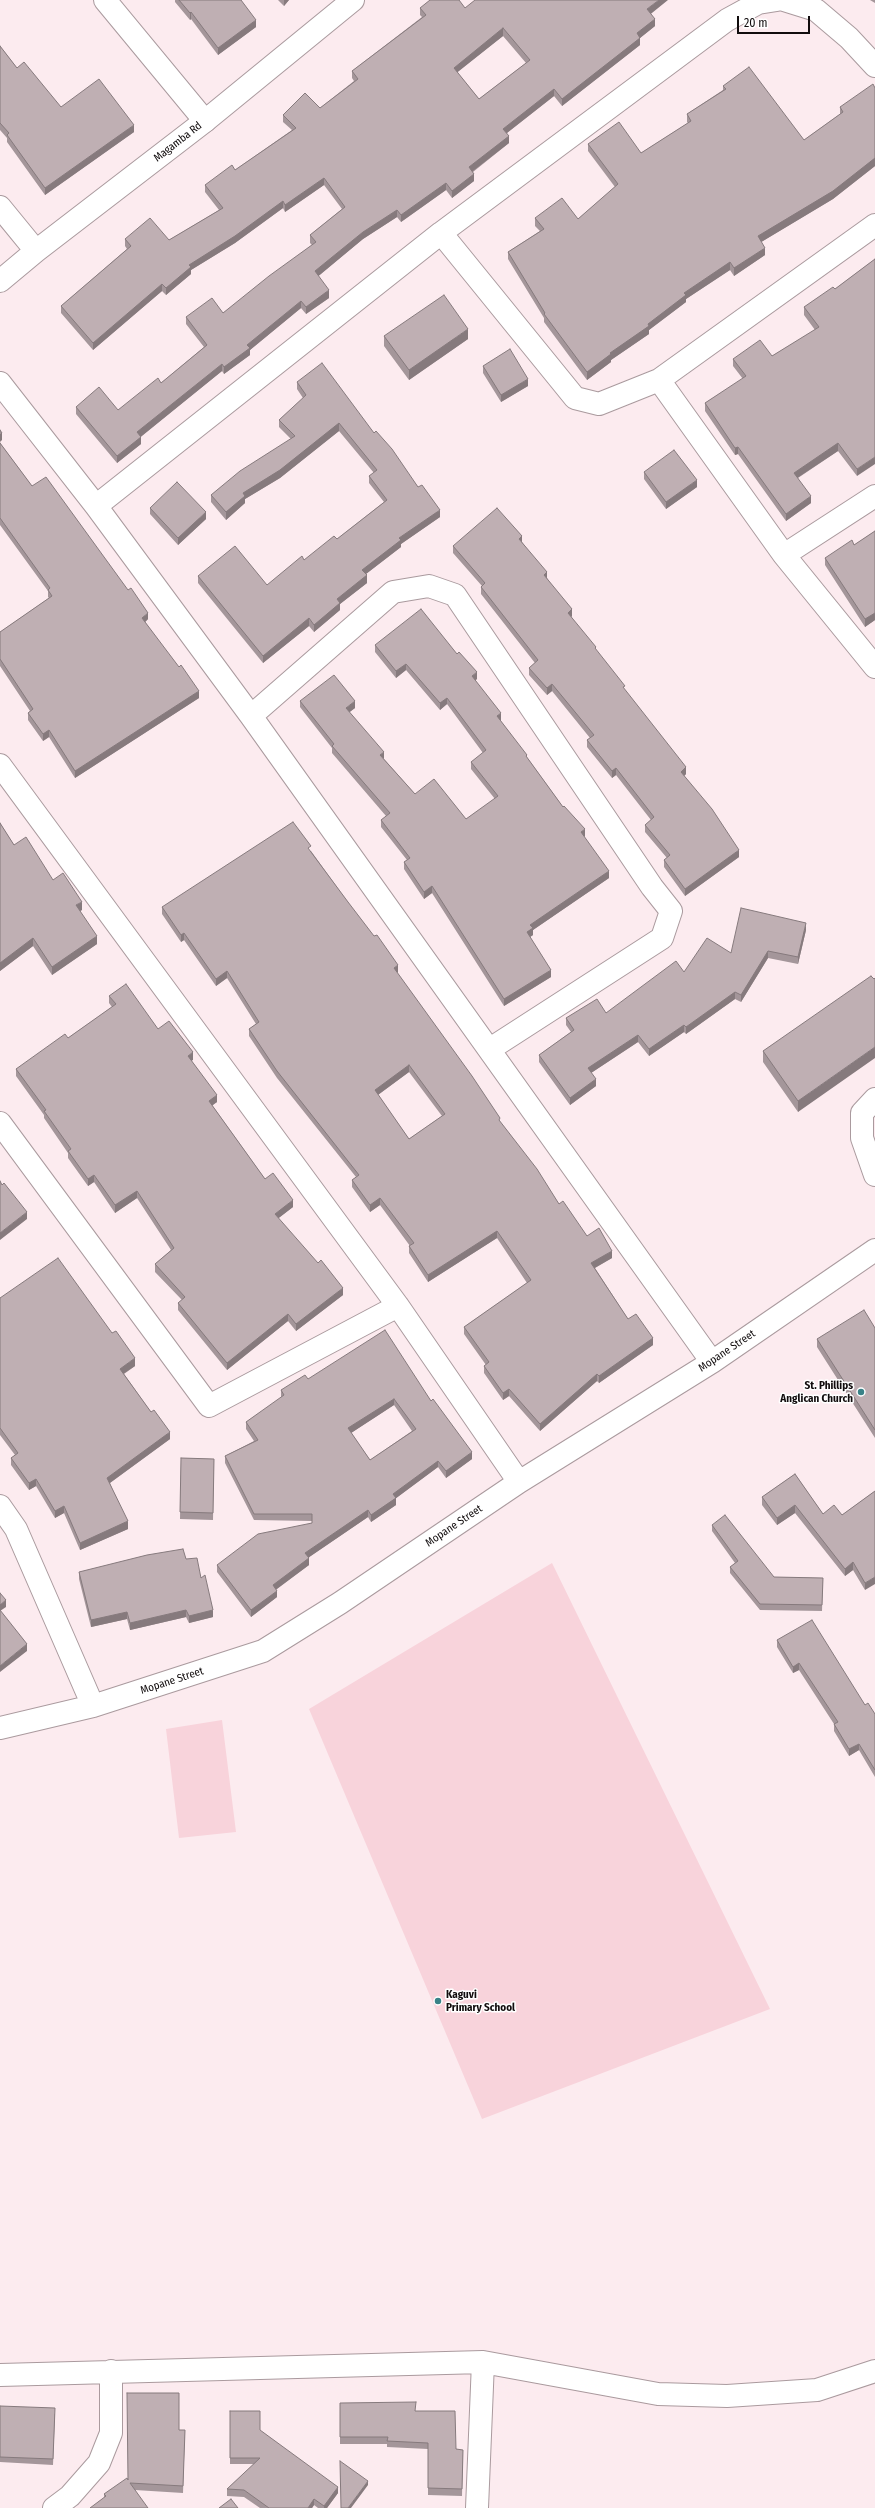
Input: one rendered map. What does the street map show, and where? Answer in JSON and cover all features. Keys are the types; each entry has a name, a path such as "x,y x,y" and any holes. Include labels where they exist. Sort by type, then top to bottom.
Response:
{"street":[{"path":"105,0 205,121"},
{"name":"Magamba Rd","path":"0,282 36,251 205,121 353,0"},
{"path":"96,506 441,233 727,20 758,3 777,0"},
{"path":"784,0 816,10 849,38 875,66"},
{"path":"0,208 36,251"},
{"path":"441,233 574,398 599,404 659,380 875,226"},
{"path":"659,380 784,555 875,667"},
{"path":"0,383 96,506 251,716 712,1362"},
{"path":"784,555 875,496"},
{"path":"251,716 393,592 429,586 455,595 652,887 671,911 662,938 490,1050"},
{"path":"0,765 398,1306 519,1482"},
{"path":"875,1099 862,1113 862,1138 875,1175"},
{"path":"0,1123 209,1406 398,1306"},
{"name":"Mopane Street","path":"0,1728 93,1706 263,1651 519,1482 712,1362 875,1250"},
{"path":"0,1506 16,1529 93,1706"},
{"path":"477,2508 483,2362"},
{"path":"0,2375 483,2362 658,2394 727,2396 817,2390 875,2371"},
{"path":"54,2508 70,2496 99,2464 111,2433 111,2371"}],"shaded area":[{"path":"552,1563 770,2009 482,2119 309,1709"},
{"path":"222,1720 236,1832 179,1838 166,1729"}],"building":[{"path":"179,0 241,0 256,20 218,48 191,12 190,13"},
{"path":"430,0 459,0 465,8 475,0 659,0 647,9 655,19 637,33 640,38 562,99 554,89 503,129 509,136 469,167 474,174 452,191 446,183 401,215 397,210 363,232 315,271 329,290 306,307 301,301 247,345 250,348 224,367 222,364 137,432 141,437 117,456 76,407 99,387 118,410 158,378 161,383 207,345 186,317 212,298 223,313 269,276 316,242 310,235 345,207 324,178 285,205 283,201 235,236 189,265 191,267 166,288 162,284 93,343 61,306 131,246 125,239 150,218 169,240 223,208 205,185 232,165 235,170 296,128 283,115 305,93 320,108 358,79 352,71 426,15 420,8","holes":["503,28 530,60 479,99 454,68"]},
{"path":"0,46 17,68 24,62 61,107 99,79 134,125 45,188 7,135 9,133 0,123"},
{"path":"749,67 804,140 843,112 840,107 873,84 875,88 875,158 833,191 758,236 765,248 734,268 730,262 684,293 686,295 648,324 649,326 610,353 611,354 587,372 544,314 545,313 508,252 544,229 535,218 562,198 578,219 618,184 588,144 619,122 641,153 691,121 687,114 726,89 723,86"},
{"path":"875,259 875,457 857,469 838,443 794,473 811,496 786,514 738,447 735,448 705,403 746,376 733,359 760,340 772,356 819,327 804,307 833,287 835,289"},
{"path":"444,295 468,329 409,370 384,336"},
{"path":"510,349 528,379 501,395 483,366"},
{"path":"322,363 374,433 376,431 392,449 418,487 422,485 440,510 399,538 401,540 362,570 367,575 337,599 340,603 314,625 309,618 263,656 198,576 235,546 267,585 302,556 304,560 334,536 337,539 387,500 369,476 377,470 339,423 280,470 243,493 245,496 226,512 211,495 240,471 295,436 279,420 306,395 297,382"},
{"path":"0,443 32,486 46,477 128,590 131,588 148,613 142,618 179,667 181,665 199,691 75,771 49,730 43,734 28,713 33,709 0,659 0,632 52,596 48,590 50,588 0,518"},
{"path":"674,450 697,480 666,502 644,472"},
{"path":"177,482 206,512 178,538 150,508"},
{"path":"497,508 522,536 519,539 547,572 544,575 572,609 568,613 596,647 595,648 625,686 623,687 686,767 681,772 712,809 739,850 685,889 664,860 670,855 645,825 654,817 616,768 612,771 587,740 594,735 552,684 547,688 529,668 538,660 481,587 485,583 453,546"},
{"path":"875,531 875,613 865,619 825,558 852,540 854,545"},
{"path":"421,609 457,654 459,652 477,672 472,676 501,713 497,716 527,755 526,756 563,807 564,806 585,829 581,832 609,871 530,925 533,928 527,932 551,970 504,999 432,886 424,892 404,862 410,858 381,820 390,813 332,746 334,744 300,701 334,675 355,701 346,708 384,752 380,755 415,794 434,779 466,819 498,796 471,762 486,750 447,698 440,703 406,664 396,671 375,645"},
{"path":"293,822 311,846 308,848 374,936 377,935 398,965 394,968 472,1076 500,1118 499,1120 537,1169 559,1204 563,1201 587,1236 599,1228 612,1251 591,1263 628,1319 636,1314 653,1338 599,1376 597,1374 540,1424 509,1389 503,1393 484,1366 489,1362 464,1327 531,1280 497,1231 428,1275 409,1246 414,1243 380,1198 370,1205 352,1180 359,1175 277,1071 249,1029 259,1022 227,971 216,979 184,933 181,935 162,907","holes":["409,1065 445,1114 409,1139 375,1090"]},
{"path":"0,823 14,845 26,837 53,880 63,873 82,902 76,905 97,936 52,967 33,938 0,963"},
{"path":"741,908 806,923 798,957 768,951 741,995 735,992 686,1027 684,1025 649,1049 638,1035 588,1068 596,1079 570,1098 539,1055 574,1030 566,1018 597,999 606,1013 676,961 684,972 707,938 731,953"},
{"path":"871,976 874,979 875,978 875,1047 798,1101 763,1051"},
{"path":"126,984 158,1029 169,1021 193,1052 188,1056 217,1095 209,1101 265,1179 273,1173 293,1200 275,1214 318,1263 321,1260 343,1288 296,1324 288,1314 227,1363 178,1303 185,1297 155,1264 174,1248 137,1191 115,1205 94,1175 88,1179 68,1151 71,1149 44,1111 46,1110 16,1069 65,1034 68,1038 116,1004 109,996"},
{"path":"0,1181 2,1185 4,1183 27,1212 0,1233"},
{"path":"58,1258 112,1333 116,1331 135,1358 120,1369 151,1412 154,1410 170,1432 107,1478 128,1521 80,1543 64,1506 55,1511 36,1479 29,1483 11,1458 18,1453 0,1428 0,1298"},
{"name":"St. Phillips Anglican Church","path":"864,1310 875,1328 875,1430 817,1339"},
{"path":"385,1330 431,1401 433,1399 472,1452 446,1471 438,1461 393,1494 396,1498 371,1515 368,1510 305,1553 309,1558 273,1585 277,1591 251,1610 217,1565 258,1534 312,1523 312,1514 254,1514 225,1456 258,1440 246,1422 284,1395 281,1390 305,1375 308,1379","holes":["394,1399 416,1429 370,1460 348,1428"]},
{"path":"181,1458 214,1459 213,1513 180,1512"},
{"path":"795,1474 823,1514 834,1505 842,1515 875,1491 875,1577 865,1583 853,1562 845,1569 795,1505 777,1518 762,1497"},
{"path":"725,1515 774,1577 823,1578 822,1605 760,1604 730,1567 738,1561 712,1525"},
{"path":"183,1549 186,1559 197,1558 201,1578 205,1575 213,1610 189,1616 186,1610 130,1623 127,1612 91,1620 79,1572 147,1555"},
{"path":"0,1593 6,1600 0,1605"},
{"path":"0,1610 27,1644 0,1666"},
{"path":"812,1620 865,1705 868,1703 875,1714 875,1770 859,1744 849,1749 834,1724 838,1722 799,1663 793,1667 777,1640"},
{"path":"127,2393 179,2393 179,2430 185,2430 183,2486 130,2483 148,2508 90,2508 106,2496 104,2494 127,2478 128,2480"},
{"path":"416,2402 415,2411 455,2411 456,2449 463,2450 462,2489 428,2488 428,2443 387,2441 388,2437 340,2437 340,2403"},
{"path":"0,2406 55,2408 53,2459 0,2457"},
{"path":"230,2411 260,2411 260,2430 338,2487 324,2506 314,2499 308,2508 269,2508 244,2490 227,2489 260,2458 230,2458"},
{"path":"340,2461 368,2481 348,2508 341,2508"},
{"path":"231,2499 238,2508 219,2508"}],"place":[{"name":"St. Phillips Anglican Church","path":"861,1392"},
{"name":"Kaguvi Primary School","path":"438,2001"}]}
